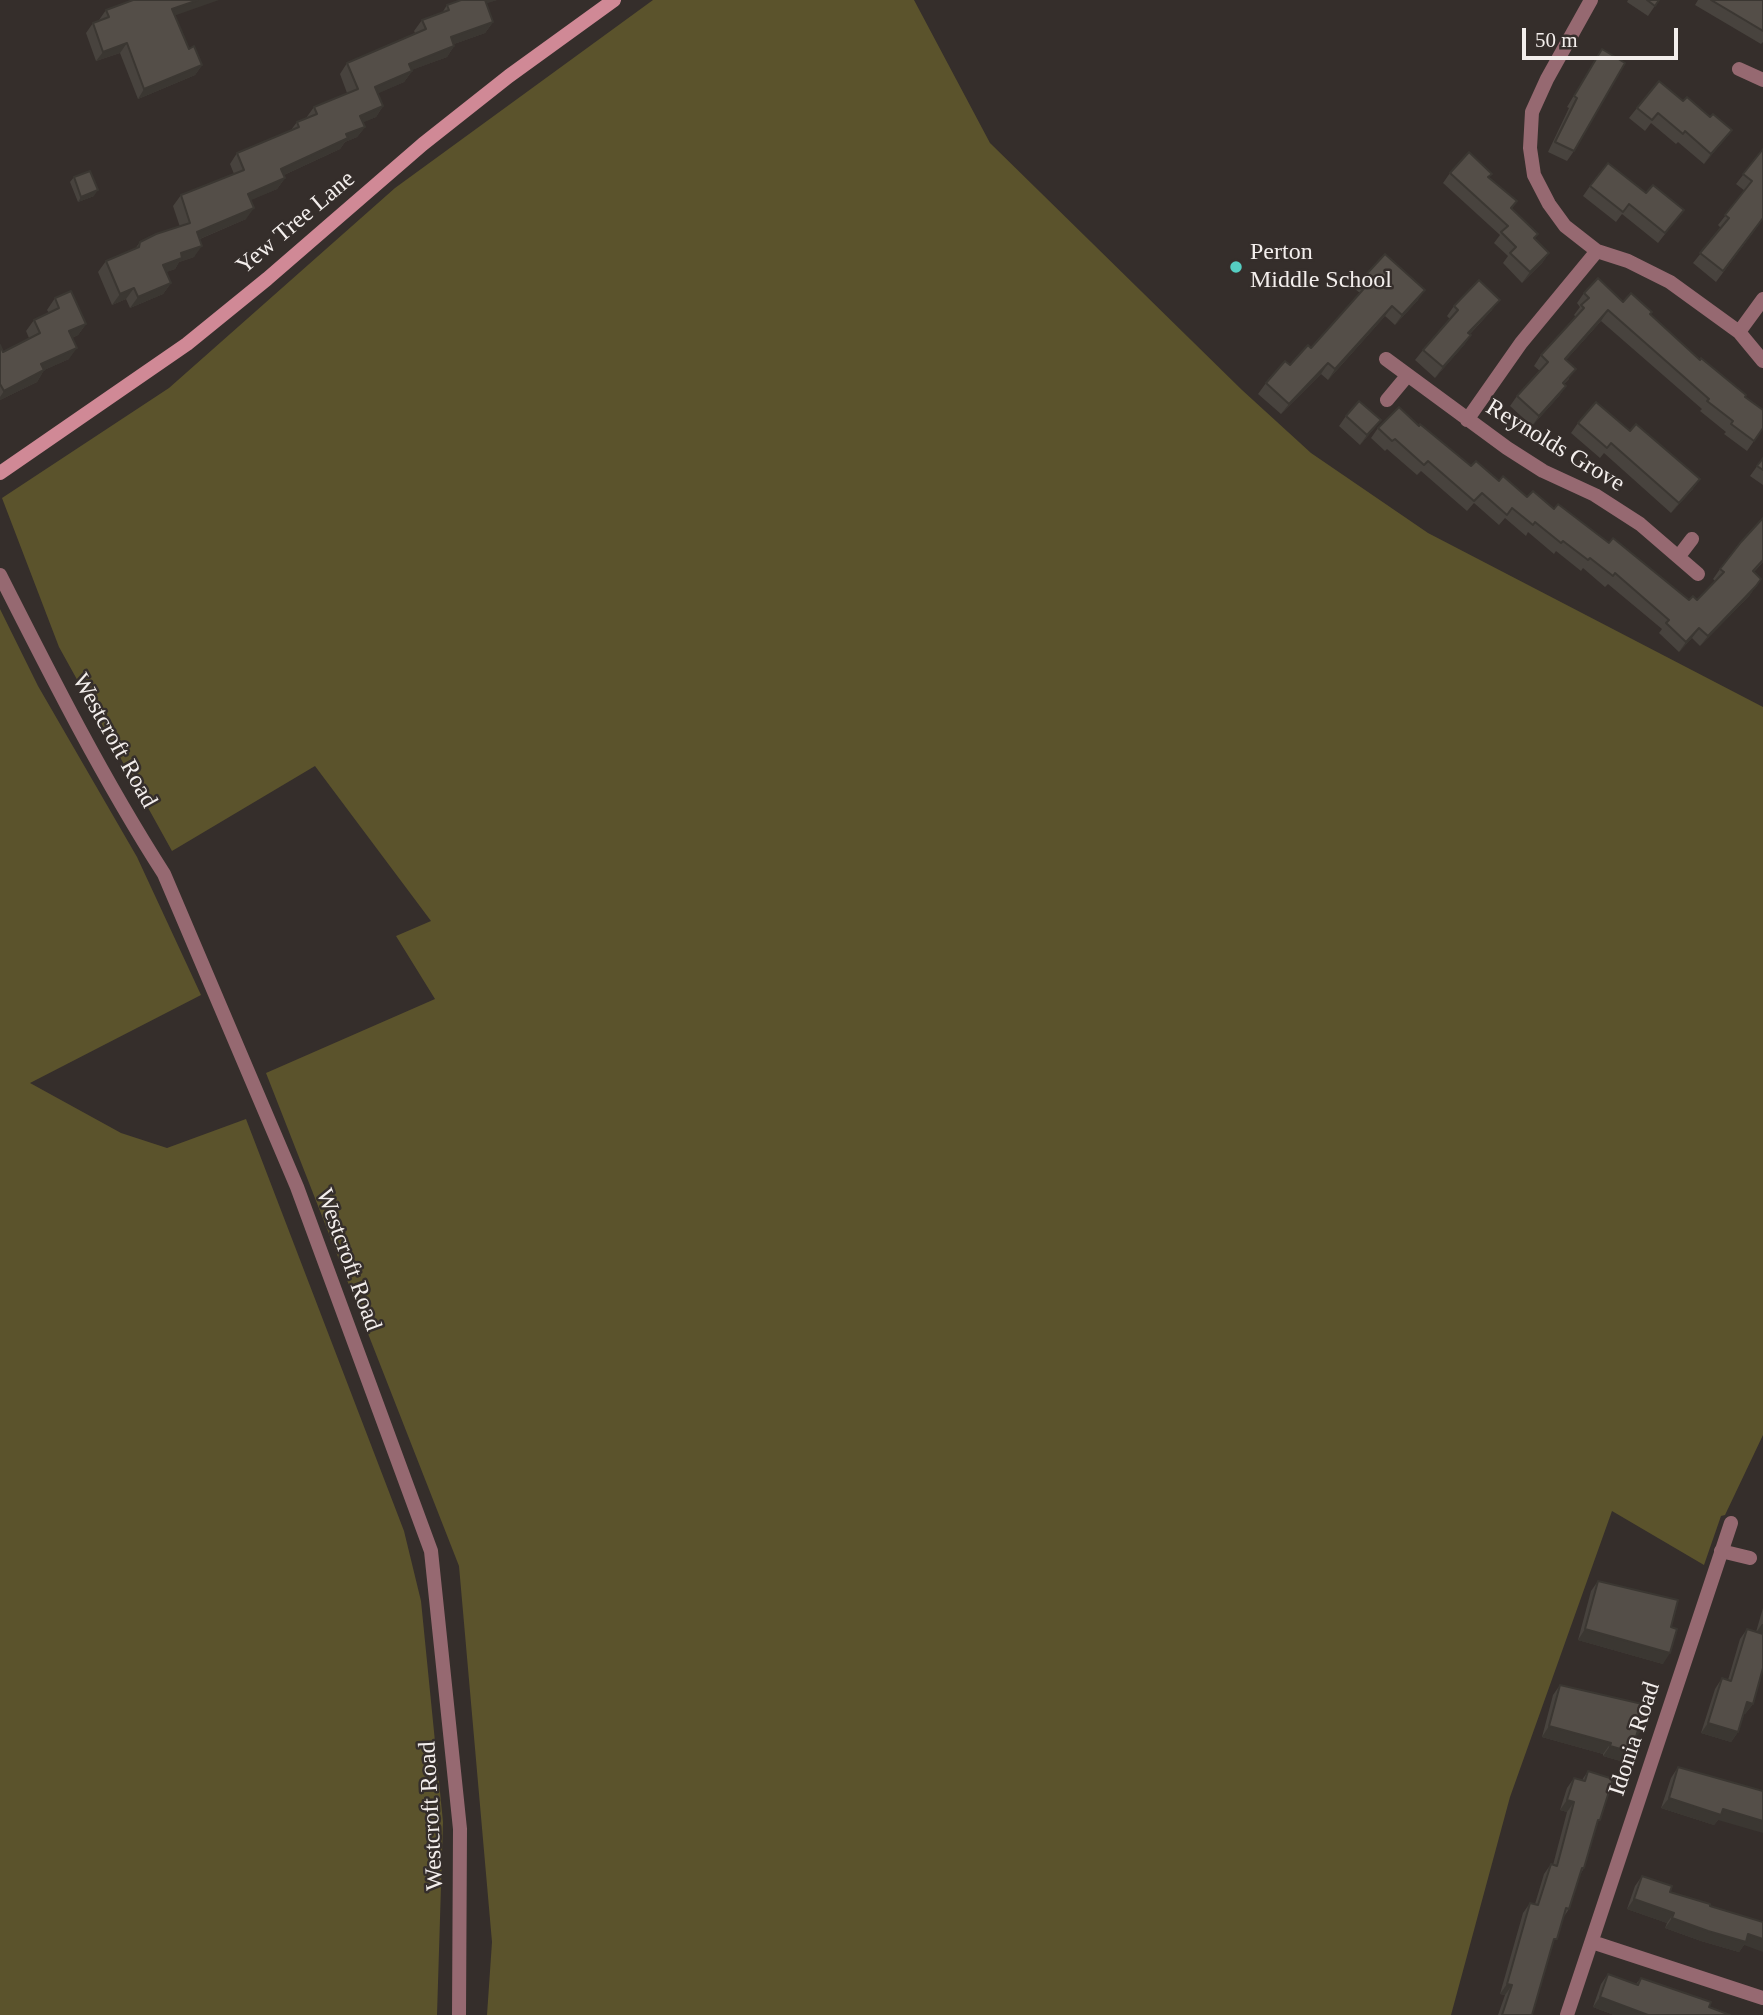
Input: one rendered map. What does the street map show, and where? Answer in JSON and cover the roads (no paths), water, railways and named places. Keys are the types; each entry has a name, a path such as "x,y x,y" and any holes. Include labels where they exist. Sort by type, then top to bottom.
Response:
{"street":[{"name":"Yew Tree Lane","path":"0,473 187,344 267,279 423,144 509,76 614,0"},
{"path":"1591,0 1546,79 1532,112 1530,148 1534,175 1549,204 1565,226 1597,251 1628,261 1670,282 1738,332 1763,361"},
{"path":"1739,69 1763,80"},
{"path":"1466,420 1521,343 1597,251"},
{"path":"1738,332 1763,299"},
{"name":"Reynolds Grove","path":"1387,359 1466,420 1543,471 1595,495 1640,524 1698,573"},
{"path":"1387,400 1407,376"},
{"path":"1679,556 1692,539"},
{"name":"Westcroft Road","path":"0,575 44,662 164,874 297,1187 431,1551 460,1829 459,2015"},
{"name":"Idonia Road","path":"1567,2015 1731,1523"},
{"path":"1721,1551 1750,1558"},
{"path":"1592,1942 1763,1998"}],"place":[{"name":"Perton Middle School","path":"1236,267"}]}
